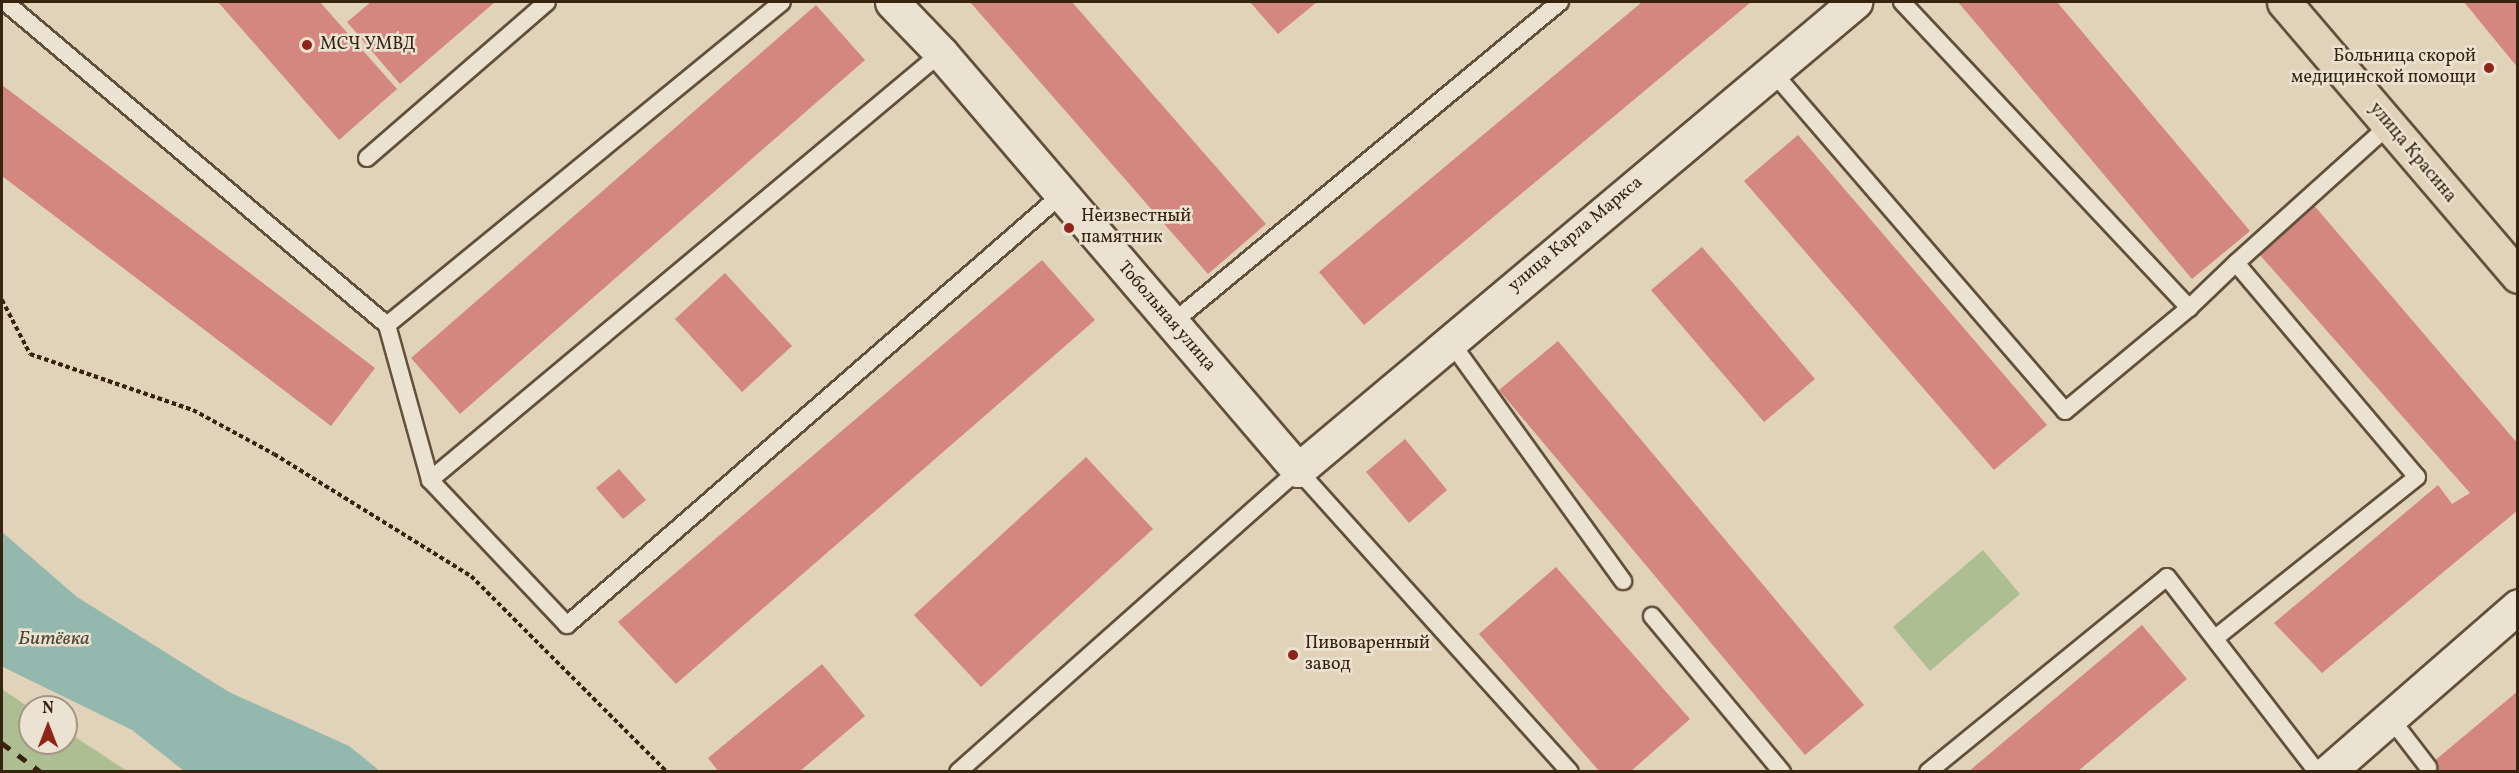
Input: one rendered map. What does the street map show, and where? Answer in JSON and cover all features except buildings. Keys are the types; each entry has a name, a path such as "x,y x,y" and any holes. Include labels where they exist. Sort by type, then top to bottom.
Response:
{"main road":[{"name":"улица Красина","path":"2284,2 2517,276"}],"street":[{"name":"Тобольная улица","path":"892,2 941,53 1298,470"},
{"name":"улица Карла Маркса","path":"1298,470 1771,70 1855,2"},
{"path":"2328,771 2391,720 2517,606"}],"lane":[{"path":"5,2 387,325 430,480 567,625 1061,195"},
{"path":"367,158 547,2"},
{"path":"387,325 782,2"},
{"path":"1171,324 1560,2"},
{"path":"1902,2 2189,308"},
{"path":"430,480 941,53"},
{"path":"1771,70 2066,411 2189,308 2389,125"},
{"path":"2215,638 2417,477 2236,263"},
{"path":"1450,341 1623,581"},
{"path":"958,771 1298,470 1570,771"},
{"path":"1928,771 2167,577 2317,771"},
{"path":"1652,616 1782,771"},
{"path":"2391,720 2428,766"}],"path":[{"path":"2,300 30,354 193,410 274,454 471,576 667,771"}],"green space":[{"path":"1983,550 2020,594 1930,671 1893,627"},
{"path":"2,689 18,700 18,755 78,755 78,739 127,771 2,771"}],"water":[{"name":"Битёвка","path":"2,532 77,597 229,692 349,746 380,771 184,771 132,730 78,704 78,695 60,695 2,666"}],"railway":[{"path":"2,743 41,772"}],"place":[{"name":"МСЧ УМВД","path":"307,45"},
{"name":"Больница скорой медицинской помощи","path":"2489,68"},
{"name":"Неизвестный памятник","path":"1069,228"},
{"name":"Пивоваренный завод","path":"1293,655"}]}
